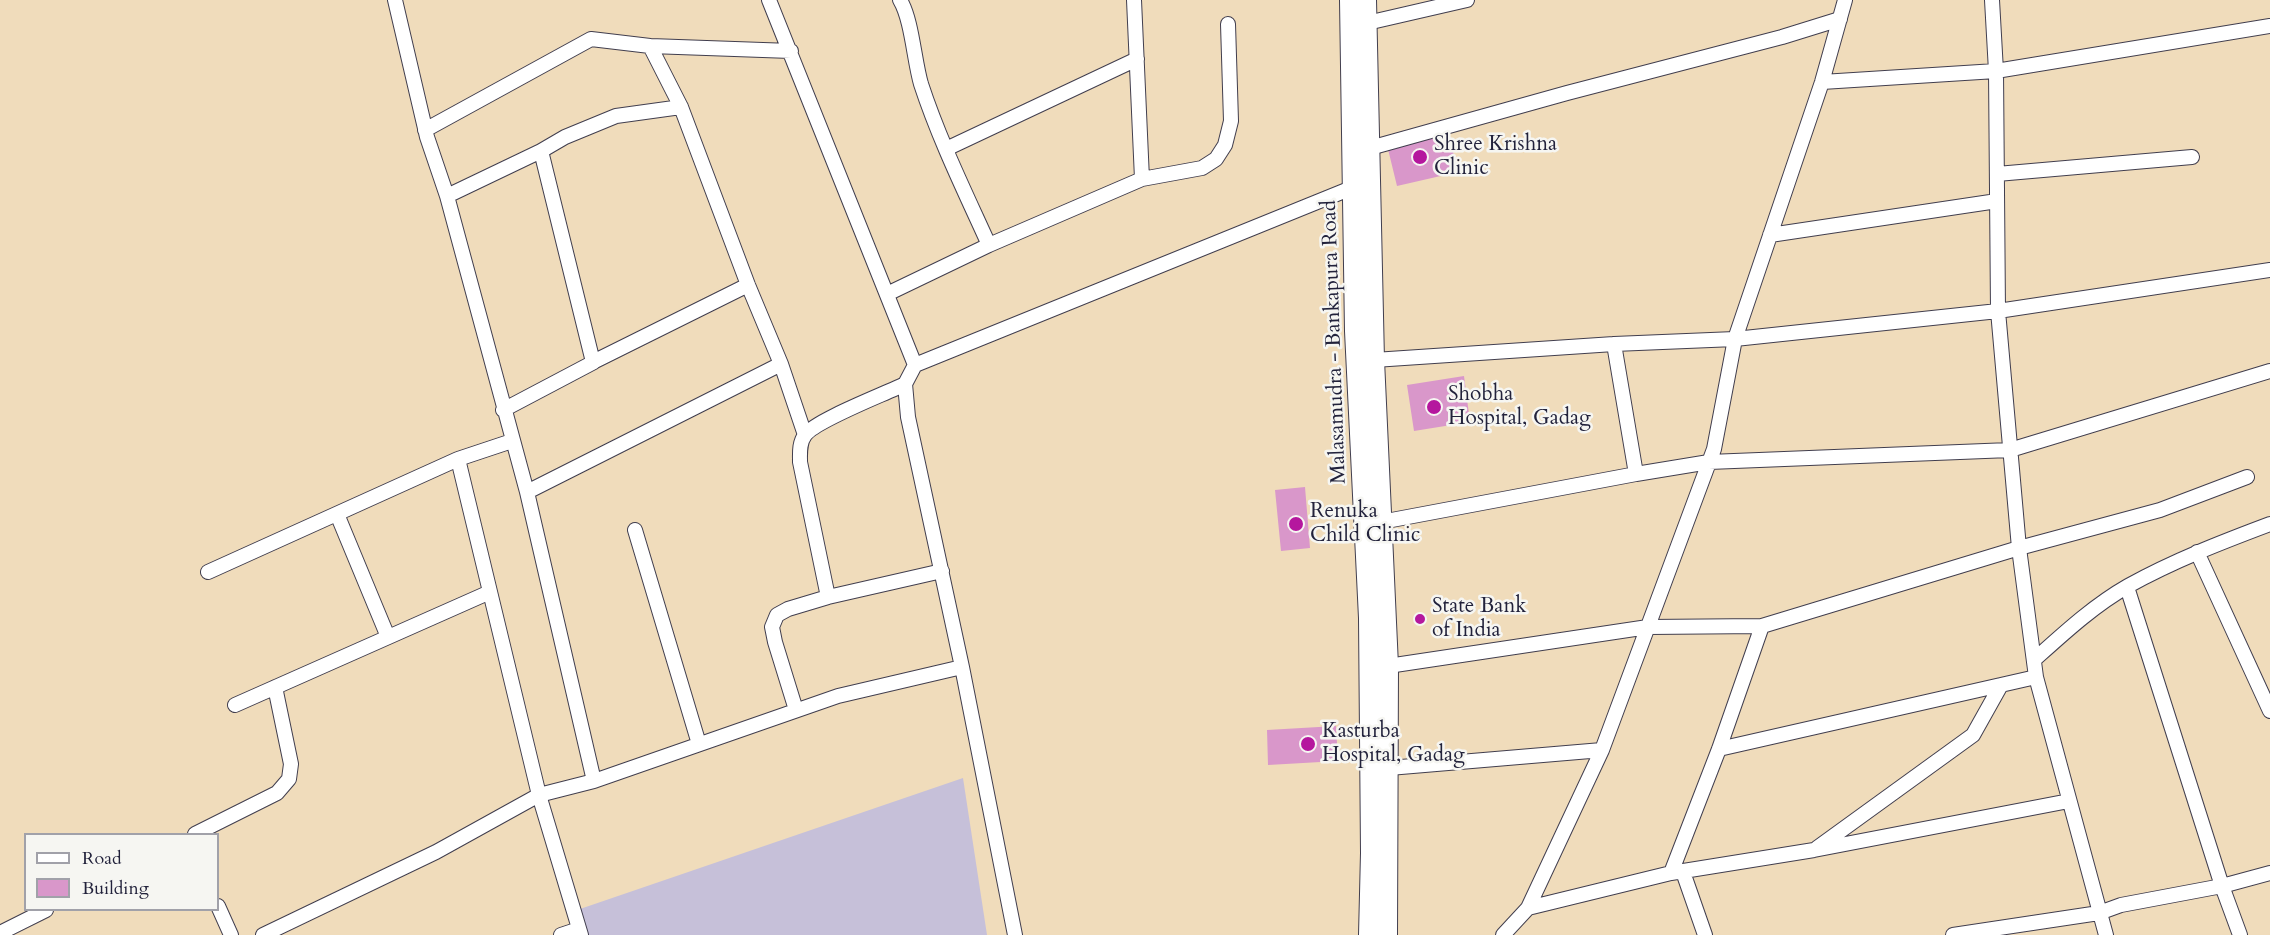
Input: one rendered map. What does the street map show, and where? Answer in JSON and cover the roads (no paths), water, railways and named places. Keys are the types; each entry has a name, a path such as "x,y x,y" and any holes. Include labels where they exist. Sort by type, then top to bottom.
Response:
{"main road":[{"name":"Malasamudra - Bankapura Road","path":"1350,0 1355,331 1369,618 1371,853 1369,935"},
{"path":"1366,0 1374,360 1388,666 1387,935"}],"street":[{"path":"395,0 425,130 447,196 526,492 594,781"},
{"path":"769,0 915,365"},
{"path":"900,0 921,83 946,149 988,245"},
{"path":"1134,0 1142,179"},
{"path":"1367,22 1467,0"},
{"path":"1503,935 1528,908 1602,750 1714,449 1735,339 1822,82 1845,0"},
{"path":"1992,0 1998,311 2019,548 2036,677 2106,935"},
{"path":"1370,148 1567,93 1782,37 1840,19"},
{"path":"887,294 988,245 1142,179 1202,168 1216,159 1225,145 1231,121 1228,24"},
{"path":"1822,82 1995,71 2270,26"},
{"path":"425,130 591,39 651,46 791,51"},
{"path":"651,46 681,107 805,435"},
{"path":"946,149 1137,59"},
{"path":"447,196 565,137 616,116 681,107"},
{"path":"541,151 594,362"},
{"path":"1997,174 2192,157"},
{"path":"1015,935 962,667 908,417 905,384 915,365 1354,187"},
{"path":"1770,235 1997,201"},
{"path":"1374,360 1614,344 1735,339 1998,311 2270,270"},
{"path":"504,410 748,285"},
{"path":"1614,344 1636,474"},
{"path":"526,492 780,364"},
{"path":"1381,522 1709,462 2010,450 2270,371"},
{"path":"828,597 800,462 800,448 805,435 820,423 905,384"},
{"path":"208,572 458,459 512,441"},
{"path":"458,459 539,795 580,932 561,935"},
{"path":"1388,666 1648,627 1762,626 2019,548 2160,510 2247,477"},
{"path":"337,514 388,637"},
{"path":"2034,660 2077,622 2127,587 2198,552 2270,524"},
{"path":"635,530 699,744"},
{"path":"2198,552 2270,711"},
{"path":"796,710 772,627 777,615 788,609 828,597 942,571"},
{"path":"2127,587 2222,886 2240,935"},
{"path":"235,705 490,592"},
{"path":"1705,935 1677,873 1762,626"},
{"path":"263,935 436,852 539,795 594,781 838,696 962,667"},
{"path":"1719,749 2036,677"},
{"path":"1814,850 1973,735 2001,685"},
{"path":"197,833 277,793 289,779 291,764 274,687"},
{"path":"1389,768 1602,750"},
{"path":"1528,908 1677,873 1814,850 2069,801"},
{"path":"1953,935 2099,914 2121,905 2222,886 2270,873"},
{"path":"219,908 231,935"},
{"path":"0,933 42,911"}],"place":[{"name":"Shree Krishna Clinic","path":"1420,157"},
{"name":"Shobha Hospital, Gadag","path":"1434,407"},
{"name":"Renuka Child Clinic","path":"1296,524"},
{"name":"State Bank of India","path":"1420,619"},
{"name":"Kasturba Hospital, Gadag","path":"1308,744"}]}
